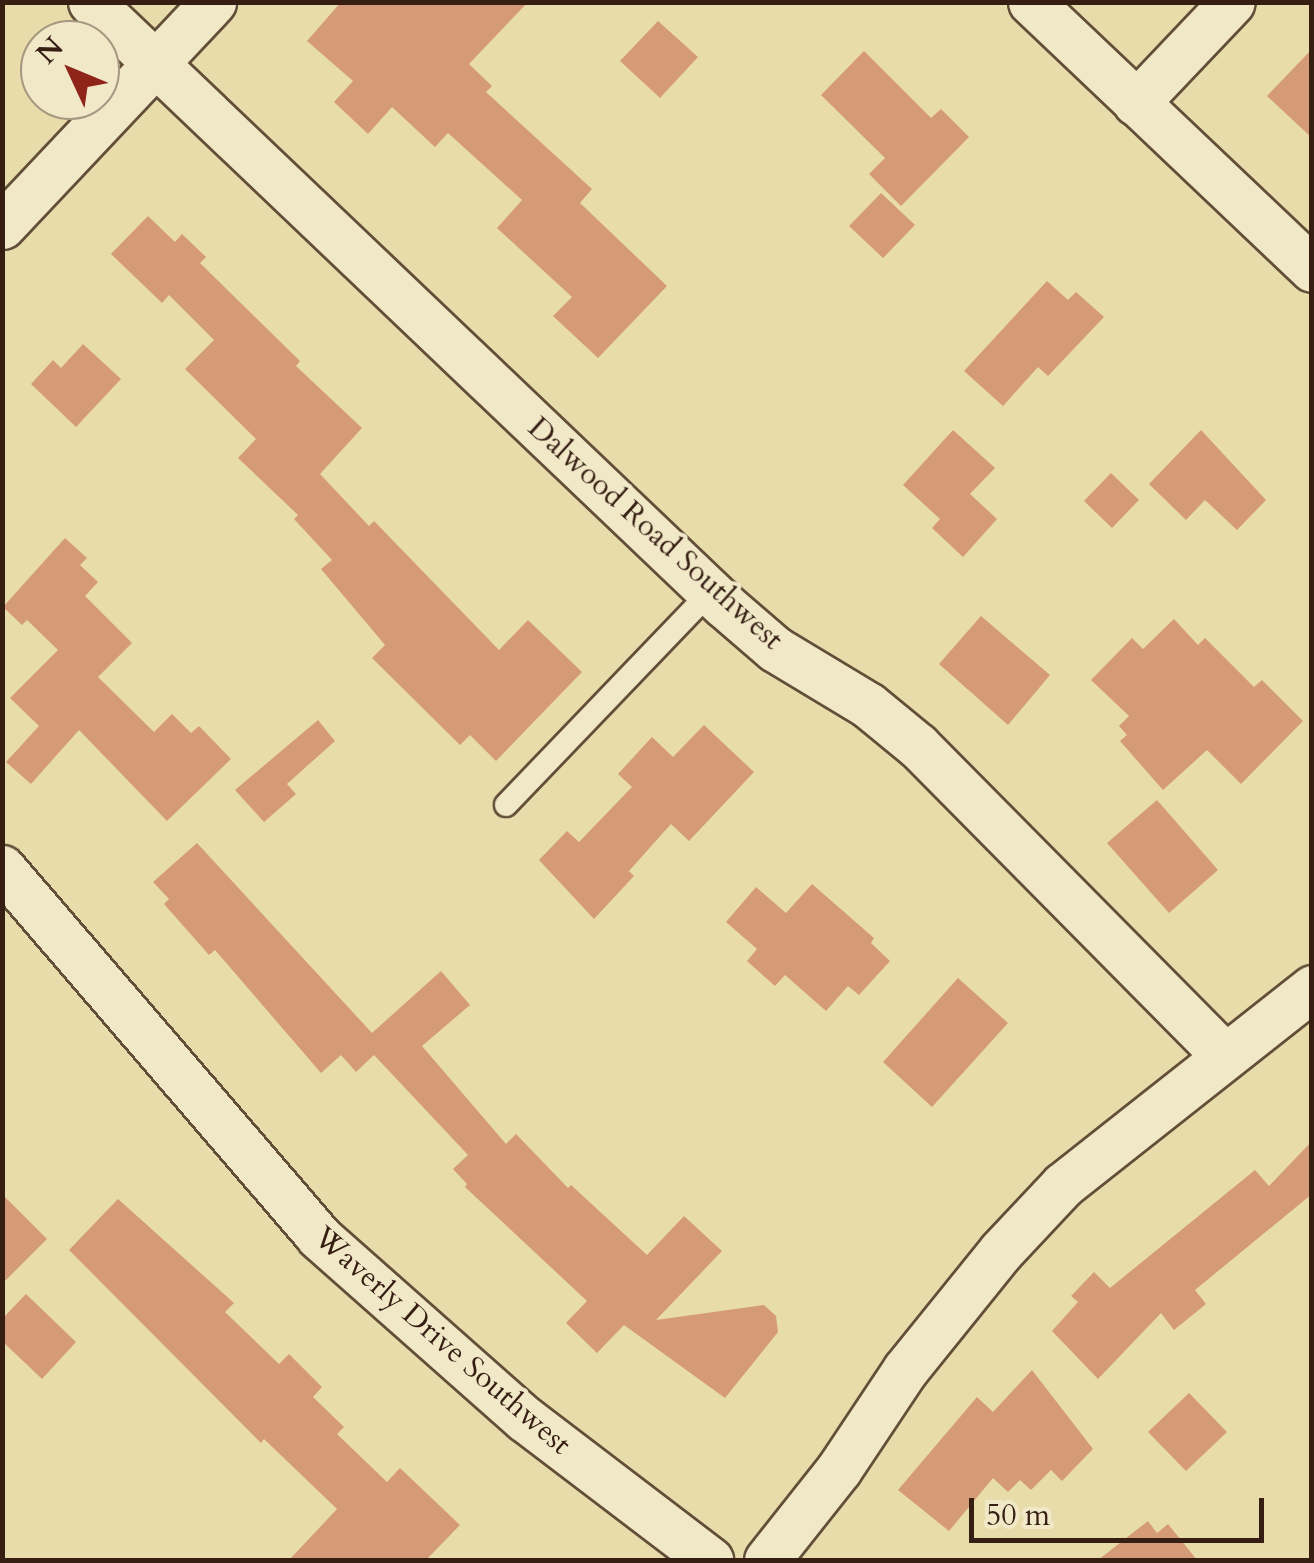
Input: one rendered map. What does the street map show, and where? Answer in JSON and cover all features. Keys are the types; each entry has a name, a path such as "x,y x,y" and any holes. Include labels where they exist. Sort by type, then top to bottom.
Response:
{"street":[{"name":"Dalwood Road Southwest","path":"90,2 710,592 776,649 868,705 918,746 1225,1056"},
{"path":"2,226 212,2"},
{"path":"1031,2 1312,268"},
{"path":"1136,103 1232,2"},
{"name":"Waverly Drive Southwest","path":"2,868 318,1236 525,1419 710,1560"},
{"path":"767,1560 839,1468 904,1370 1001,1250 1063,1184 1312,988"}],"lane":[{"path":"506,805 710,592"}],"building":[{"path":"341,2 528,2 469,64 492,86 486,92 592,189 580,203 667,286 598,358 553,316 572,297 497,228 522,200 448,133 435,147 392,107 368,134 334,102 353,81 307,41"},
{"path":"658,21 698,57 660,98 620,61"},
{"path":"1312,49 1312,138 1267,96"},
{"path":"864,51 931,118 941,109 969,137 901,206 869,174 885,158 821,95"},
{"path":"881,193 915,225 883,258 849,226"},
{"path":"148,216 175,242 182,234 206,257 200,263 300,361 296,366 362,428 320,474 369,526 374,521 499,650 528,620 582,672 496,761 470,735 460,745 372,658 385,645 321,569 332,560 294,519 298,515 238,458 256,439 185,369 214,340 169,295 162,303 111,254"},
{"path":"1047,281 1068,300 1076,292 1104,317 1048,376 1038,367 1003,406 964,371"},
{"path":"83,344 121,379 76,427 31,384 53,360 61,368"},
{"path":"953,430 995,468 970,494 997,519 963,557 932,528 940,519 903,485"},
{"path":"1201,430 1266,500 1237,530 1205,500 1186,520 1149,484"},
{"path":"1111,473 1139,500 1112,528 1084,501"},
{"path":"65,538 87,558 80,565 98,582 85,596 132,643 98,677 154,732 172,714 191,733 199,726 231,759 167,821 79,730 31,784 6,762 39,726 10,698 58,650 27,620 22,625 3,607"},
{"path":"981,616 1050,675 1008,725 939,664"},
{"path":"1174,619 1198,645 1205,638 1254,687 1262,680 1303,721 1241,784 1207,750 1163,790 1120,741 1127,735 1119,726 1129,716 1091,680 1132,638 1143,649"},
{"path":"318,720 335,741 287,784 296,794 264,822 235,790"},
{"path":"704,725 754,772 689,841 671,824 629,871 634,876 594,919 539,860 567,831 579,842 632,787 618,774 652,737 673,757"},
{"path":"1157,800 1218,870 1169,913 1107,843"},
{"path":"197,843 372,1033 441,971 470,1005 422,1046 506,1144 516,1134 568,1188 571,1185 647,1255 684,1216 722,1251 656,1320 764,1305 776,1316 778,1332 725,1398 624,1325 597,1353 566,1323 587,1301 465,1187 467,1184 453,1169 468,1155 374,1055 356,1072 341,1055 321,1073 215,950 209,955 164,904 169,899 153,882"},
{"path":"812,884 874,938 871,943 890,961 859,995 848,986 826,1011 785,975 775,986 747,961 757,949 726,922 756,887 786,913"},
{"path":"958,978 1008,1023 932,1107 883,1062"},
{"path":"1312,1141 1312,1194 1195,1290 1206,1304 1174,1330 1161,1313 1098,1379 1052,1331 1078,1302 1071,1296 1094,1272 1110,1288 1255,1170 1269,1186"},
{"path":"2,1194 47,1239 2,1284"},
{"path":"118,1199 234,1303 225,1312 279,1364 289,1354 322,1387 313,1397 344,1427 337,1434 387,1482 400,1468 460,1525 426,1560 289,1560 337,1509 264,1439 261,1443 69,1250"},
{"path":"26,1294 76,1342 42,1379 2,1341 2,1319"},
{"path":"1032,1370 1093,1449 1062,1481 1051,1470 1031,1490 1020,1480 1008,1492 993,1478 949,1531 898,1490 977,1397 993,1412"},
{"path":"1189,1393 1227,1432 1186,1471 1148,1432"},
{"path":"1148,1521 1157,1533 1168,1524 1197,1560 1098,1560"}]}
